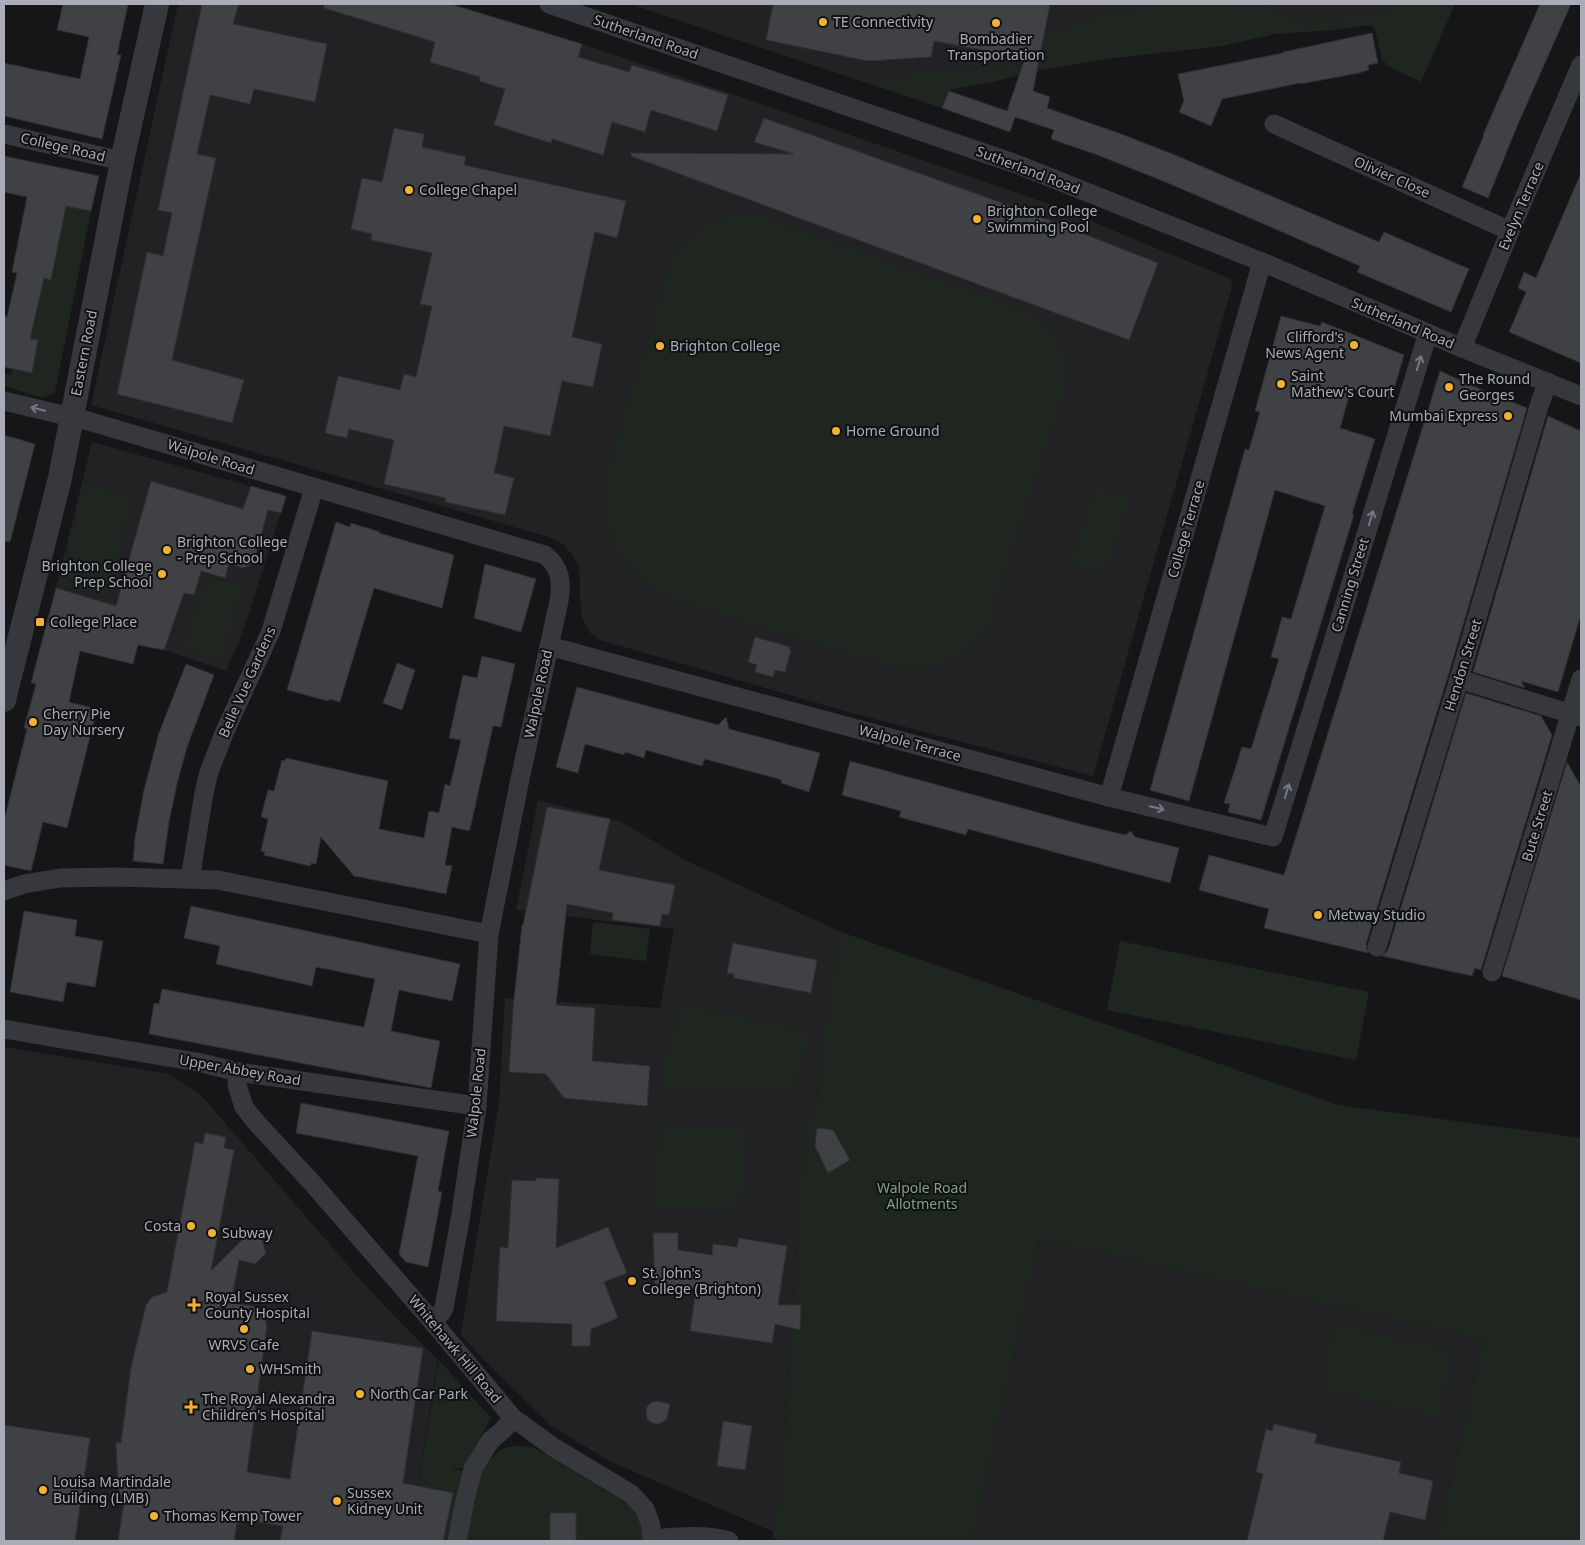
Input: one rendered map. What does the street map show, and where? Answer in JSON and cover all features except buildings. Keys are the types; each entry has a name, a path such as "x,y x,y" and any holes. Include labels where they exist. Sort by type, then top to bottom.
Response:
{"street":[{"name":"Eastern Road","path":"4,700 60,478 122,161 157,4"},
{"name":"Sutherland Road","path":"549,4 1020,165 1262,262 1428,334 1581,396"},
{"name":"Evelyn Terrace","path":"1462,348 1581,65"},
{"name":"Olivier Close","path":"1274,124 1510,231"},
{"name":"College Road","path":"4,134 122,161"},
{"name":"College Terrace","path":"1109,797 1262,262"},
{"name":"Canning Street","path":"1273,837 1428,334"},
{"name":"Hendon Street","path":"1377,948 1540,403 1548,382"},
{"path":"4,401 72,418"},
{"name":"Walpole Road","path":"72,418 88,421 545,555 557,568 561,586 489,934 477,1106 460,1220 445,1304 442,1312 432,1321"},
{"name":"Belle Vue Gardens","path":"190,879 209,772 225,731 271,631 314,488"},
{"name":"Walpole Terrace","path":"549,646 1109,797 1273,837"},
{"path":"1459,679 1576,715"},
{"name":"Bute Street","path":"1492,972 1576,715 1581,679"},
{"path":"4,891 24,884 60,878 116,877 218,880 489,934"},
{"name":"Upper Abbey Road","path":"4,1029 238,1072 477,1106"},
{"name":"Whitehawk Hill Road","path":"238,1072 237,1085 244,1107 255,1121 314,1185 513,1418 553,1447 631,1494 639,1501 651,1526 652,1540 690,1536 728,1541"},
{"path":"457,1541 473,1469 490,1441 513,1418"}],"shaded area":[{"name":"Brighton College","path":"178,4 450,4 582,44 744,98 1049,204 1231,279 1232,287 1093,776 852,713 600,640 590,633 582,618 580,578 574,557 563,544 549,537 91,405"},
{"path":"630,4 1409,4 1384,19 1274,34 1222,46 1105,59 1071,65 855,79"},
{"name":"Brighton College - Prep School","path":"92,442 286,496 239,642 226,671 164,650 138,645 133,664 43,641"},
{"name":"St. John's College (Brighton)","path":"538,800 620,821 685,860 841,932 824,1026 815,1117 805,1125 795,1226 798,1227 783,1458 774,1532 609,1461 550,1425 480,1356 461,1334 499,1103 505,998 660,1008 674,929 516,910"},
{"name":"Royal Sussex County Hospital","path":"4,1047 169,1074 201,1095 364,1284 438,1360 409,1541 4,1541"},
{"path":"1040,1240 1483,1340 1437,1541 972,1541"}],"green space":[{"path":"1400,4 1455,4 1421,82 1388,66 1382,59 1375,29 1370,25 1333,30 1274,34 1222,46 1105,59 1035,71 997,81 949,90 942,108 855,79 1041,63 1047,34 1103,14 1161,6 1272,8 1295,20 1370,17 1389,13"},
{"path":"65,205 91,211 55,392 43,398 4,386 4,373 11,375 12,369 32,373 38,341 30,339 44,278 51,280"},
{"name":"Home Ground","path":"745,215 759,216 1017,308 1040,321 1049,329 1057,338 1062,348 1066,359 1067,386 989,623 972,644 950,660 924,668 897,668 682,603 665,595 639,577 630,568 616,546 607,521 605,509 608,477 612,458 671,262 686,242 702,228 711,223"},
{"path":"85,484 133,497 107,596 59,584"},
{"path":"1095,486 1131,497 1106,575 1070,563"},
{"path":"206,576 243,587 220,661 184,650"},
{"path":"593,922 650,929 646,961 590,954"},
{"name":"Walpole Road Allotments","path":"841,932 1338,1105 1581,1138 1581,1541 1437,1541 1483,1340 1040,1240 972,1541 786,1541 773,1538 783,1458 798,1228 795,1226 805,1124 815,1117 824,1026"},
{"path":"1120,941 1369,992 1356,1060 1107,1010"},
{"path":"683,1005 810,1032 795,1086 662,1090 666,1057"},
{"path":"659,1125 746,1130 741,1211 655,1206"},
{"path":"1334,1324 1453,1351 1438,1417 1320,1390"},
{"path":"439,1360 491,1418 463,1468 451,1468 481,1476 491,1459 503,1449 510,1446 527,1446 537,1449 629,1505 647,1527 666,1541 409,1541"}],"place":[{"name":"TE Connectivity","path":"823,22"},
{"name":"Bombadier Transportation","path":"996,23"},
{"name":"College Chapel","path":"409,190"},
{"name":"Brighton College Swimming Pool","path":"977,219"},
{"name":"Clifford's News Agent","path":"1354,345"},
{"name":"Brighton College","path":"660,346"},
{"name":"Saint Mathew's Court","path":"1281,384"},
{"name":"The Round Georges","path":"1449,387"},
{"name":"Mumbai Express","path":"1508,416"},
{"name":"Home Ground","path":"836,431"},
{"name":"Brighton College - Prep School","path":"167,550"},
{"name":"Brighton College Prep School","path":"162,574"},
{"name":"College Place","path":"40,622"},
{"name":"Cherry Pie Day Nursery","path":"33,722"},
{"name":"Metway Studio","path":"1318,915"},
{"name":"Costa","path":"191,1226"},
{"name":"Subway","path":"212,1233"},
{"name":"St. John's College (Brighton)","path":"632,1281"},
{"name":"Royal Sussex County Hospital","path":"194,1305"},
{"name":"WRVS Cafe","path":"244,1329"},
{"name":"WHSmith","path":"250,1369"},
{"name":"North Car Park","path":"360,1394"},
{"name":"The Royal Alexandra Children's Hospital","path":"191,1407"},
{"name":"Louisa Martindale Building (LMB)","path":"43,1490"},
{"name":"Sussex Kidney Unit","path":"337,1501"},
{"name":"Thomas Kemp Tower","path":"154,1516"}]}
